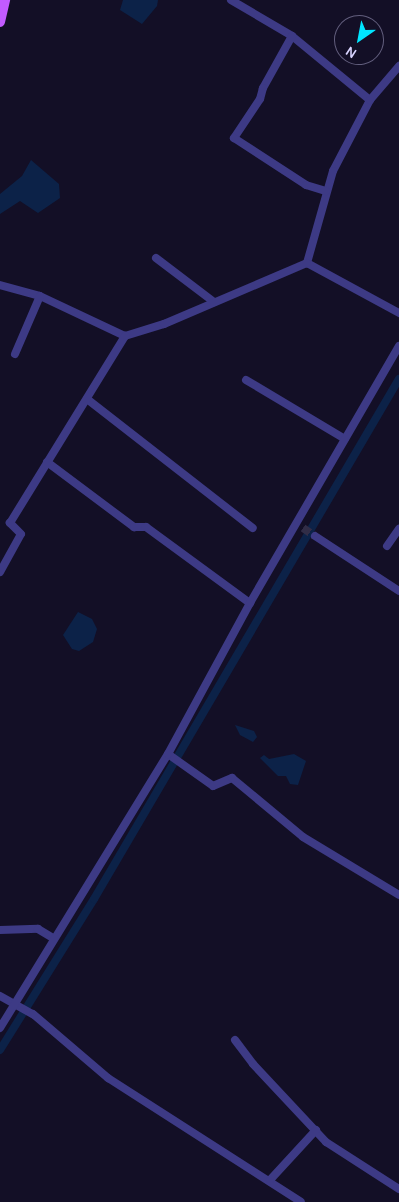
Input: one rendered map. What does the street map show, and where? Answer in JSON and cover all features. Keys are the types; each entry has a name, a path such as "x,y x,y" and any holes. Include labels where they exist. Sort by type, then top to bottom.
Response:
{"main road":[{"path":"0,22 5,0"}],"street":[{"path":"231,0 292,36 370,100"},
{"path":"292,36 263,88 260,99 234,138 306,185 326,191"},
{"path":"307,263 326,191 370,100 399,66"},
{"path":"156,258 214,302"},
{"path":"0,572 21,534 10,523 125,336 214,302 307,263"},
{"path":"307,263 399,313"},
{"path":"0,285 40,296 125,336"},
{"path":"14,354 40,296"},
{"path":"0,1028 18,1006 53,938 171,755 250,604 300,526 345,439 399,346"},
{"path":"246,380 345,439"},
{"path":"87,399 254,528"},
{"path":"47,462 134,527 146,527 250,604"},
{"path":"387,546 399,529"},
{"path":"315,536 399,591"},
{"path":"171,755 213,786 232,778 303,837 399,895"},
{"path":"0,930 38,929 53,938"},
{"path":"0,996 33,1014 108,1078 270,1180 301,1202"},
{"path":"235,1040 253,1064 326,1142 399,1189"},
{"path":"270,1180 316,1130"}],"water":[{"path":"123,0 158,0 157,6 142,24 120,10"},
{"path":"31,160 59,184 60,198 38,213 20,201 0,214 0,194 22,176"},
{"path":"78,612 92,619 97,629 93,642 79,651 72,649 63,635"},
{"path":"235,725 254,731 257,737 253,742 240,735"},
{"path":"294,754 306,761 298,785 290,784 286,776 278,776 260,758 264,755 269,759"}],"waterway":[{"path":"0,1050 94,899 399,379"}],"tunnel":[{"path":"303,528 315,536"}]}
